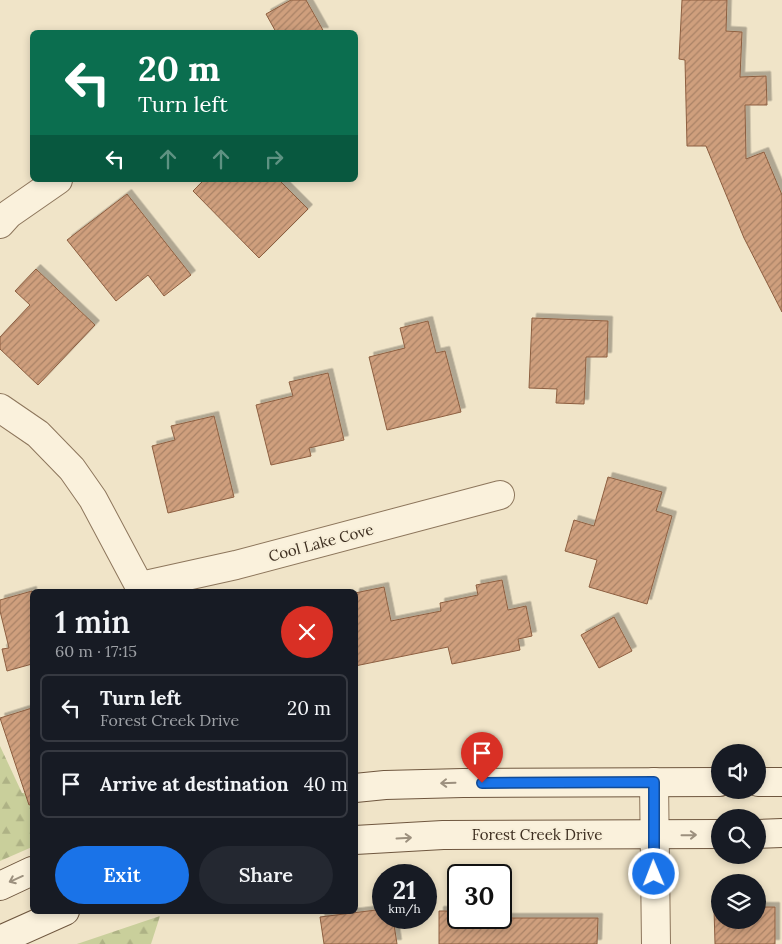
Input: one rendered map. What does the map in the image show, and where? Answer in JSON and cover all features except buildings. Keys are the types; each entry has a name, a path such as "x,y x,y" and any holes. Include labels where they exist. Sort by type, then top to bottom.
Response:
{"street":[{"path":"0,224 9,214 55,182"},
{"path":"0,408 38,434 72,469 93,499 142,589"},
{"name":"Cool Lake Cove","path":"142,589 500,495"},
{"path":"654,782 656,944"},
{"path":"358,788 463,783 711,782"},
{"path":"766,782 782,782"},
{"path":"766,834 782,833"},
{"name":"Forest Creek Drive","path":"358,840 443,836 711,834"},
{"path":"0,886 30,872"},
{"path":"0,940 58,914"}],"green space":[{"path":"0,746 22,793 30,793 30,848 0,861"},
{"path":"160,916 151,944 77,944"}],"route":[{"path":"482,783 654,782 654,874"}]}
